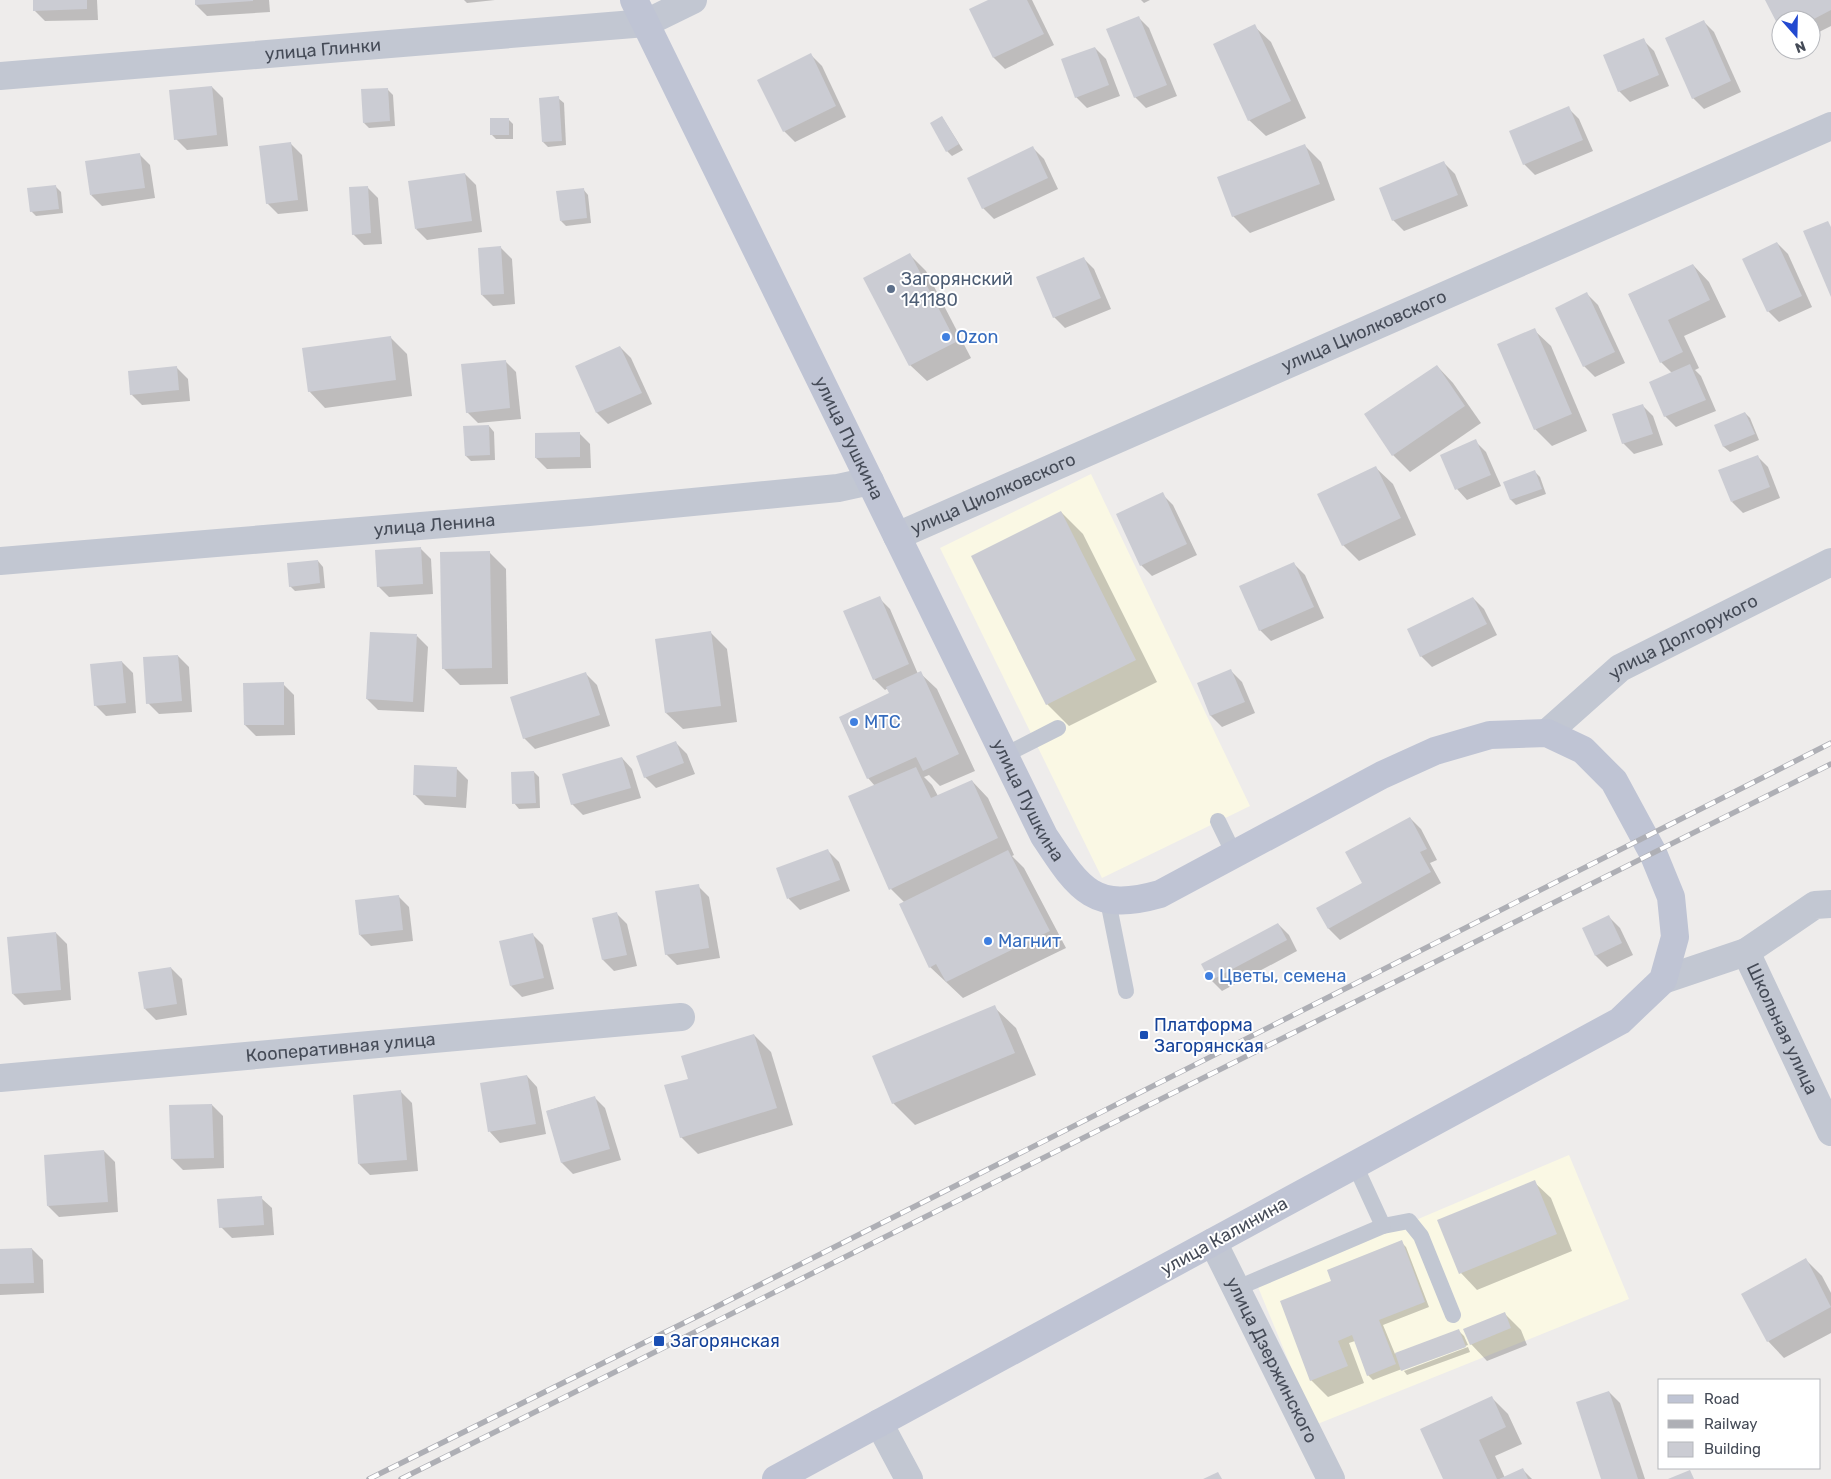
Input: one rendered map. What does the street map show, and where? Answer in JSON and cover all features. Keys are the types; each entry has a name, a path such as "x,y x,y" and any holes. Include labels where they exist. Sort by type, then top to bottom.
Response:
{"main road":[{"name":"улица Пушкина","path":"640,12 1044,836 1068,872 1090,892 1108,901"},
{"path":"1108,901 1134,901 1160,894 1382,776 1435,751 1490,735 1547,733 1583,750 1614,781 1653,853 1671,897 1675,937 1663,980"},
{"name":"улица Калинина","path":"776,1479 1620,1021 1663,980"}],"street":[{"path":"640,12 693,0"},
{"name":"улица Глинки","path":"0,76 640,12"},
{"name":"улица Циолковского","path":"897,536 1831,126"},
{"name":"улица Ленина","path":"0,561 589,512 838,488 870,481"},
{"name":"улица Долгорукого","path":"1547,733 1620,668 1831,562"},
{"path":"1663,980 1746,952 1826,900"},
{"name":"Школьная улица","path":"1746,952 1831,1132"},
{"name":"Кооперативная улица","path":"0,1078 681,1017"},
{"name":"улица Дзержинского","path":"1213,1242 1331,1479"},
{"path":"879,1423 909,1479"}],"lane":[{"path":"1005,755 1058,728"},
{"path":"1218,821 1234,854"},
{"path":"1108,901 1126,991"},
{"path":"1355,1165 1383,1226"},
{"path":"1235,1289 1383,1226 1409,1221 1421,1236 1452,1315"}],"shaded area":[{"path":"1091,474 1250,806 1102,878 940,548"},
{"path":"1569,1155 1629,1299 1315,1425 1258,1287"}],"building":[{"path":"33,0 87,0 87,9 33,11"},
{"path":"195,0 253,0 253,1 195,5"},
{"path":"988,0 1027,0 1044,34 993,58 969,9"},
{"path":"1765,0 1831,0 1831,10 1821,15 1821,10 1771,10 1771,12"},
{"path":"1139,16 1167,85 1134,98 1106,29"},
{"path":"1704,20 1731,81 1692,99 1665,38"},
{"path":"1255,24 1291,101 1248,121 1213,44"},
{"path":"1644,38 1659,75 1618,92 1603,55"},
{"path":"1095,47 1109,85 1075,98 1061,59"},
{"path":"811,53 836,106 783,132 757,80"},
{"path":"212,86 217,135 174,140 169,90"},
{"path":"388,88 390,121 363,123 361,89"},
{"path":"559,96 562,141 542,142 539,98"},
{"path":"1569,106 1583,140 1523,165 1509,131"},
{"path":"942,116 959,144 946,152 930,123"},
{"path":"490,118 509,118 509,135 490,135"},
{"path":"291,142 298,200 266,204 259,146"},
{"path":"1305,144 1320,184 1232,217 1217,177"},
{"path":"1033,146 1048,178 982,209 967,178"},
{"path":"140,153 145,188 90,195 85,161"},
{"path":"1444,161 1458,195 1392,221 1379,188"},
{"path":"465,173 472,221 415,229 408,181"},
{"path":"56,185 59,209 30,212 27,188"},
{"path":"368,186 371,233 352,235 349,187"},
{"path":"584,188 587,218 560,221 556,191"},
{"path":"1828,221 1831,227 1831,297 1803,231"},
{"path":"1777,242 1802,296 1767,312 1742,259"},
{"path":"501,246 504,294 481,295 478,248"},
{"path":"910,253 956,342 909,366 863,278"},
{"path":"1084,257 1101,298 1053,318 1036,277"},
{"path":"1693,264 1710,300 1668,320 1683,352 1660,363 1628,294"},
{"path":"1587,292 1615,352 1583,367 1555,308"},
{"path":"1535,328 1572,414 1534,430 1497,344"},
{"path":"391,336 396,380 308,392 302,348"},
{"path":"620,346 642,393 596,413 575,366"},
{"path":"506,360 510,408 466,413 461,364"},
{"path":"1690,364 1706,400 1664,417 1649,382"},
{"path":"1437,365 1465,406 1392,456 1364,414"},
{"path":"177,366 179,390 130,395 128,371"},
{"path":"1643,404 1653,434 1622,444 1612,414"},
{"path":"1745,412 1755,434 1723,447 1714,425"},
{"path":"489,425 490,455 465,456 463,426"},
{"path":"580,432 580,457 535,458 535,433"},
{"path":"1476,439 1491,475 1455,490 1440,455"},
{"path":"1758,455 1770,487 1731,502 1718,470"},
{"path":"1376,466 1401,518 1342,546 1317,494"},
{"path":"1535,470 1542,489 1510,500 1503,482"},
{"path":"1163,492 1187,544 1140,566 1116,514"},
{"path":"1061,511 1136,660 1046,705 971,556"},
{"path":"421,547 423,584 377,587 375,550"},
{"path":"490,551 492,668 442,669 440,552"},
{"path":"318,560 320,583 289,587 287,563"},
{"path":"1294,562 1314,607 1259,631 1239,586"},
{"path":"880,596 909,664 873,680 843,611"},
{"path":"1473,597 1487,624 1420,657 1407,629"},
{"path":"711,631 721,706 665,713 655,639"},
{"path":"370,632 417,634 413,702 366,699"},
{"path":"178,655 182,701 146,704 143,657"},
{"path":"122,661 126,703 94,706 90,664"},
{"path":"1231,669 1245,702 1210,716 1197,683"},
{"path":"921,671 959,754 923,771 916,757 867,779 839,717 889,693 886,687"},
{"path":"586,672 600,715 523,739 510,697"},
{"path":"284,682 284,725 244,725 243,683"},
{"path":"676,741 684,763 644,778 636,756"},
{"path":"622,757 631,788 571,805 562,774"},
{"path":"414,765 457,767 456,797 413,795"},
{"path":"916,767 931,798 972,780 998,838 889,890 848,796"},
{"path":"534,771 536,803 512,804 511,772"},
{"path":"1410,817 1427,849 1420,852 1431,872 1328,929 1316,908 1362,883 1345,852"},
{"path":"828,849 840,880 787,899 776,868"},
{"path":"1008,850 1050,931 946,982 936,964 929,968 899,904"},
{"path":"699,884 709,948 665,955 655,891"},
{"path":"399,895 403,930 359,935 355,900"},
{"path":"617,912 627,955 602,960 592,918"},
{"path":"1609,915 1622,943 1595,956 1582,928"},
{"path":"1278,923 1287,940 1210,981 1201,964"},
{"path":"56,932 61,990 12,994 7,937"},
{"path":"533,933 544,978 510,986 499,941"},
{"path":"171,967 177,1004 144,1009 138,972"},
{"path":"995,1005 1015,1053 892,1104 872,1056"},
{"path":"754,1034 777,1108 680,1138 664,1085 688,1079 681,1056"},
{"path":"527,1075 536,1124 488,1132 480,1083"},
{"path":"401,1090 407,1160 358,1164 353,1095"},
{"path":"595,1096 610,1149 561,1163 546,1111"},
{"path":"212,1104 214,1158 171,1159 169,1105"},
{"path":"104,1150 108,1202 47,1206 44,1155"},
{"path":"1535,1180 1557,1234 1459,1274 1437,1220"},
{"path":"262,1196 264,1225 219,1228 217,1199"},
{"path":"1402,1240 1425,1302 1379,1320 1396,1364 1367,1376 1352,1335 1338,1341 1348,1366 1310,1381 1280,1301 1331,1281 1327,1270"},
{"path":"32,1248 34,1283 0,1284 0,1249"},
{"path":"1806,1258 1831,1307 1767,1342 1741,1294"},
{"path":"1505,1312 1511,1328 1470,1345 1463,1329"},
{"path":"1459,1329 1466,1347 1401,1371 1395,1353"},
{"path":"1609,1391 1638,1479 1601,1479 1576,1402"},
{"path":"1492,1396 1506,1427 1479,1440 1497,1479 1443,1479 1420,1429"},
{"path":"1523,1468 1528,1479 1499,1479"},
{"path":"1690,1470 1694,1479 1668,1479"},
{"path":"1218,1472 1222,1479 1203,1479"}],"railway":[{"path":"369,1479 706,1312 1831,743"},
{"path":"401,1479 1831,764"}],"place":[{"name":"Загорянский 141180","path":"891,289"},
{"name":"Ozon","path":"946,337"},
{"name":"МТС","path":"854,722"},
{"name":"Магнит","path":"988,941"},
{"name":"Цветы, семена","path":"1209,976"},
{"name":"Платформа Загорянская","path":"1144,1035"},
{"name":"Загорянская","path":"659,1341"}]}
